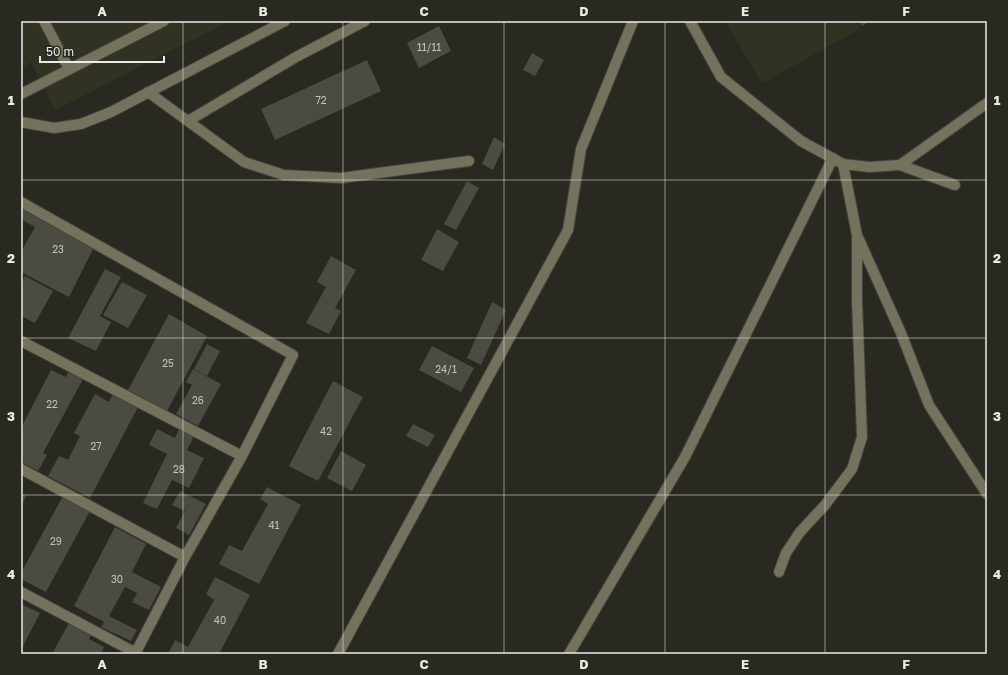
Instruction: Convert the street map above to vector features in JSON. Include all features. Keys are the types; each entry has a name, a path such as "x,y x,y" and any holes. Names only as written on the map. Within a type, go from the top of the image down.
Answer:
{"street":[{"path":"44,21 69,69"},
{"path":"21,94 164,21"},
{"path":"21,122 54,128 81,124 111,112 285,21"},
{"path":"188,121 296,57 365,21"},
{"path":"338,654 568,230 581,149 633,21"},
{"path":"690,21 721,77 801,141 842,164 869,167 900,165 955,185"},
{"path":"148,92 244,162 284,175 341,178 469,161"},
{"path":"900,165 987,103"},
{"path":"569,654 685,457 833,158"},
{"path":"779,572 786,553 800,532 825,505 852,469 862,437 857,235 842,164"},
{"path":"21,202 293,355 242,456 185,557 135,653 21,592"},
{"path":"857,235 901,333 929,405 987,494"},
{"path":"21,341 242,456"},
{"path":"21,469 185,557"}],"shaded area":[{"path":"21,21 230,21 55,110 31,62 21,69"},
{"path":"725,21 855,21 860,29 762,83"}],"building":[{"path":"859,21 870,21 862,26"},
{"path":"439,26 451,51 419,68 407,43"},
{"path":"532,53 544,60 535,76 523,70"},
{"path":"367,60 381,91 275,140 261,109"},
{"path":"494,137 505,144 493,170 482,164"},
{"path":"467,181 479,188 456,230 444,224"},
{"path":"21,203 95,245 69,297 21,272 21,252 35,227 21,219"},
{"path":"437,229 459,242 443,271 421,260"},
{"path":"331,256 356,270 335,308 341,311 329,334 306,323 326,287 317,282"},
{"path":"105,269 121,277 100,316 111,322 96,351 68,338"},
{"path":"25,276 53,291 35,323 21,316 21,284"},
{"path":"122,282 147,295 128,328 103,315"},
{"path":"492,302 506,310 481,365 467,358"},
{"path":"169,314 207,336 167,411 128,390"},
{"path":"207,344 220,351 207,376 194,369"},
{"path":"432,346 474,368 461,392 419,370"},
{"path":"193,369 221,384 198,426 176,414 192,385 186,382"},
{"path":"51,370 66,377 68,372 83,379 43,453 47,455 38,471 21,462 21,428"},
{"path":"333,381 363,397 318,481 289,466"},
{"path":"95,394 109,402 113,394 138,407 90,498 48,476 59,456 68,460 80,436 74,433"},
{"path":"413,424 435,435 428,447 406,436"},
{"path":"180,427 195,434 187,450 204,458 189,488 172,480 157,509 143,503 167,454 149,445 157,429 175,438"},
{"path":"341,451 366,465 352,491 327,478"},
{"path":"267,487 301,505 259,584 219,564 229,545 242,551 268,504 260,499"},
{"path":"180,491 206,504 189,535 176,528 185,511 172,505"},
{"path":"21,493 26,496 21,506"},
{"path":"64,494 91,509 46,592 21,579 21,573"},
{"path":"115,527 146,544 132,572 161,587 149,610 132,602 137,593 125,587 109,616 137,630 131,641 101,627 104,622 74,606"},
{"path":"215,577 250,595 219,654 168,654 175,640 188,647 214,600 206,594"},
{"path":"21,604 40,613 21,650"},
{"path":"69,623 91,635 89,639 104,647 101,654 52,654"}]}
